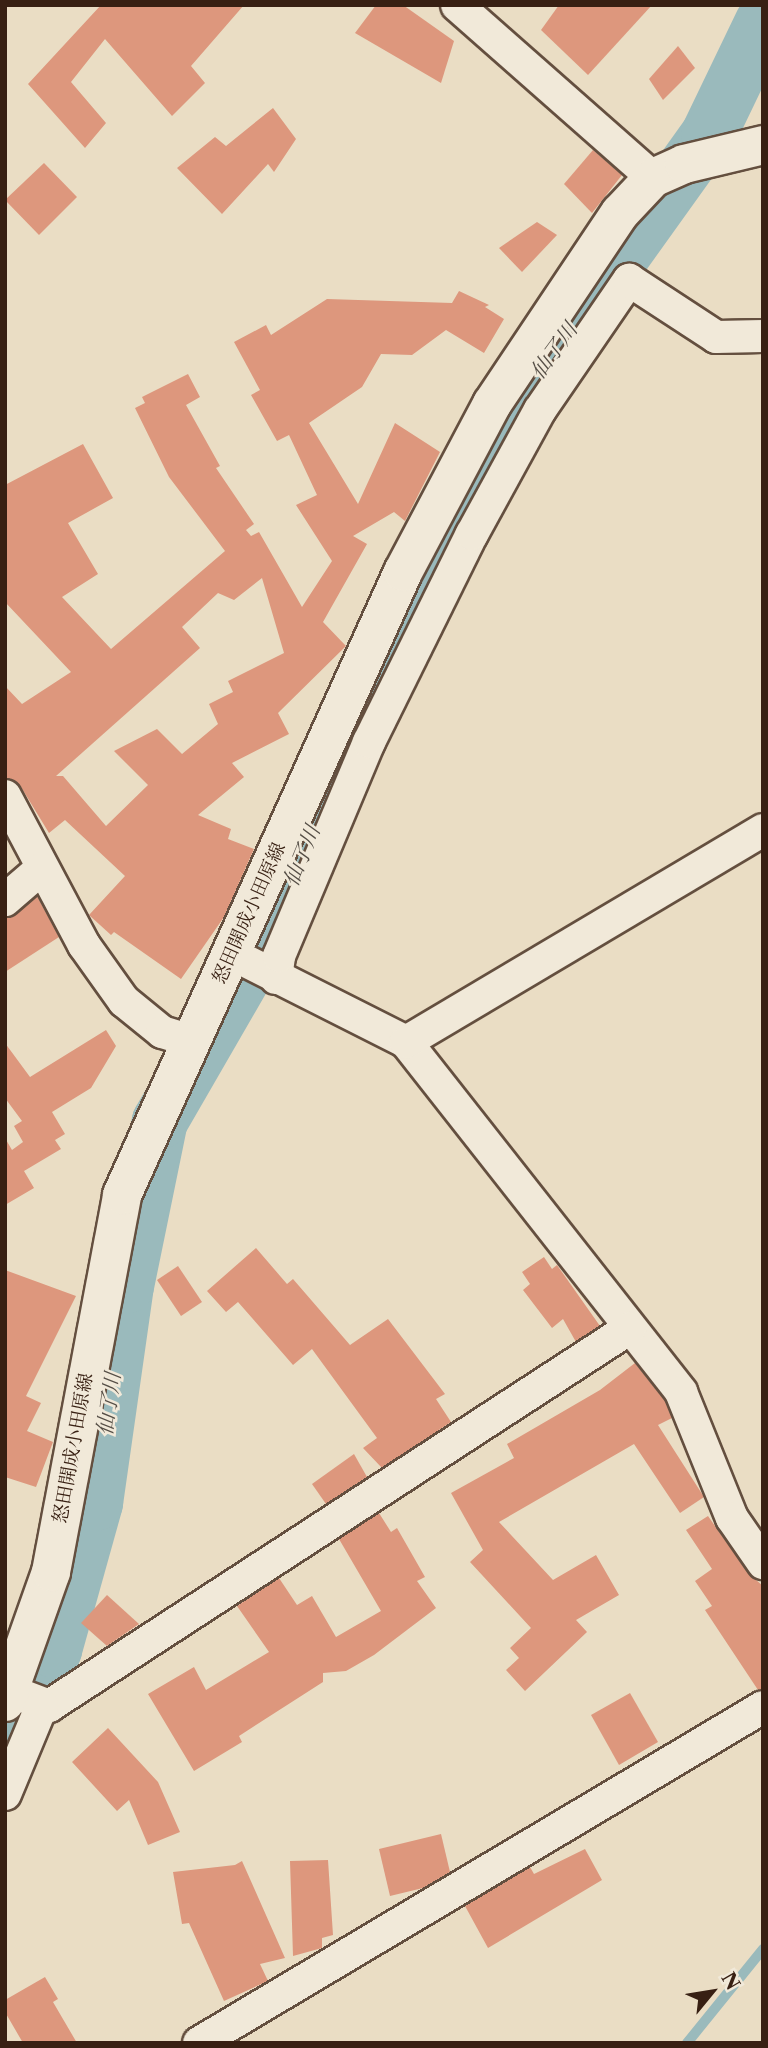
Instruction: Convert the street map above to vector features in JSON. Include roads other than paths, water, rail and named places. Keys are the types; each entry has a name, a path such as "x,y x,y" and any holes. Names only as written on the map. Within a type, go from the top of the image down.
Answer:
{"main road":[{"name":"怒田開成小田原線","path":"19,1699 51,1572 122,1195 402,572 492,404 620,214 653,178 684,163 746,148"}],"street":[{"path":"457,5 653,178"},
{"path":"276,978 279,956 369,742 472,534 540,410 629,280 716,337 763,336"},
{"path":"5,796 41,869 84,945 124,1001 162,1031 192,1041"},
{"path":"405,1042 763,830"},
{"path":"5,900 41,869"},
{"path":"230,953 405,1042 681,1392 732,1518 763,1563"},
{"path":"5,1794 19,1699 49,1706 631,1328"},
{"path":"199,2043 763,1707"}],"waterway":[{"name":"仙了川","path":"6,1754 54,1650 95,1503 126,1286 160,1121 273,925 366,701 503,422 709,134 763,22"},
{"path":"687,2043 763,1949"}]}
